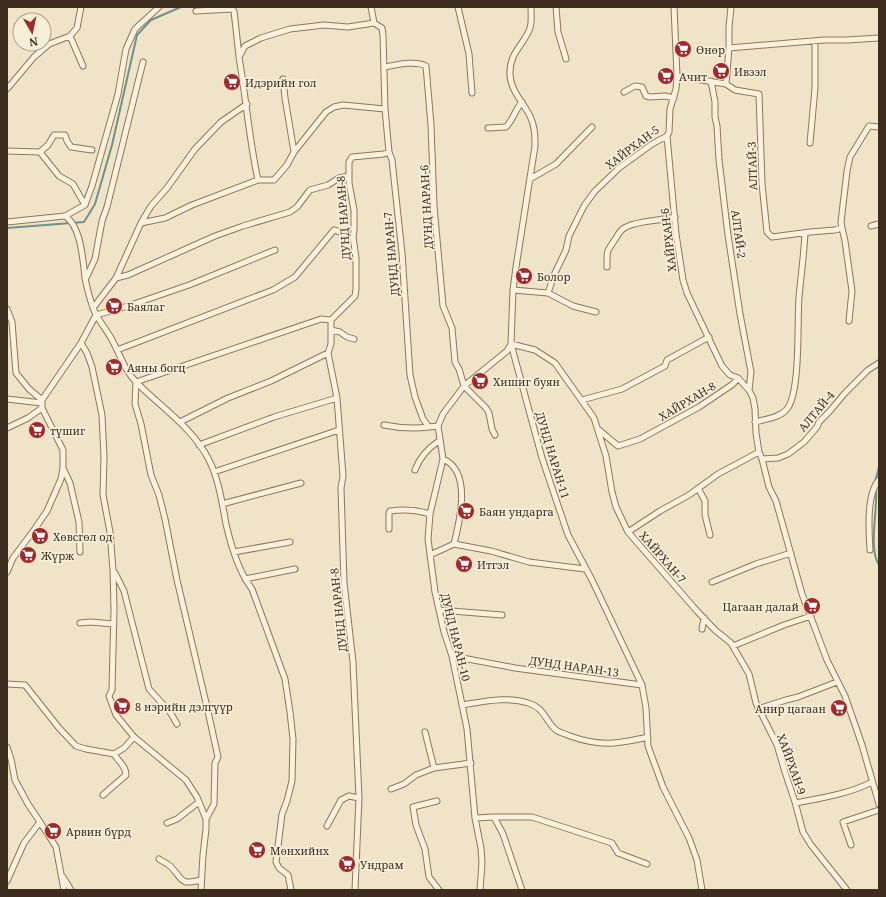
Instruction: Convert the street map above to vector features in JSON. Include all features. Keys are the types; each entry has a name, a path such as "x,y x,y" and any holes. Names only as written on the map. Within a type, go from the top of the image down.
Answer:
{"street":[{"path":"7,88 34,57 49,44 70,36 77,28 81,7"},
{"path":"7,222 65,216 85,205 92,186 116,101 126,49 135,29 159,7"},
{"path":"239,57 245,46 261,38 290,29 324,25 348,27 374,23 371,7"},
{"path":"458,7 469,54 472,93"},
{"path":"454,544 460,515 461,484 457,471 451,462 443,459 439,441 438,426 442,414 464,386 507,351 511,344 513,290 535,146 534,127 510,79 510,71 514,54 531,28 531,7"},
{"path":"556,7 558,32 566,59"},
{"name":"ХАЙРХАН-5","path":"548,293 566,250 569,236 579,214 595,191 618,168 666,136 669,132 670,109 674,98 677,76 674,7"},
{"path":"677,76 726,84 731,7"},
{"path":"196,11 232,9 234,11 251,145 258,180"},
{"name":"ДУНД НАРАН-7","path":"374,23 382,28 385,109 402,253 410,375 415,397 423,419 430,427"},
{"path":"70,36 83,66"},
{"path":"729,48 780,43 815,42 824,40 879,38"},
{"path":"810,143 815,88 815,42"},
{"path":"85,279 95,259 102,221 107,207 143,62"},
{"name":"ДУНД НАРАН-6","path":"384,67 404,64 422,64 426,66 432,125 434,206 443,306 452,328 455,362 459,369 464,386"},
{"path":"284,79 285,98 294,152"},
{"name":"АЛТАЙ-2","path":"711,81 715,102 719,160 728,235 740,314 751,372 749,390"},
{"name":"АЛТАЙ-3","path":"726,84 735,90 758,94 759,96 762,184 766,232 772,237 842,228"},
{"path":"624,92 635,86 642,87 646,96 665,96 674,98"},
{"path":"488,128 506,127 510,122 516,108 522,102"},
{"path":"93,308 116,278 141,223 151,206 195,149 221,122 247,104"},
{"path":"141,223 165,218 258,180 274,180 287,166 294,152 326,112 334,107 343,105 385,109"},
{"path":"849,321 852,291 841,222 847,171 850,157 869,126 879,127"},
{"path":"530,179 556,164 592,127"},
{"path":"7,151 40,152 48,145 54,135 65,135 71,147 92,150"},
{"name":"ХАЙРХАН-6","path":"666,136 683,280 687,293 709,337"},
{"path":"40,152 59,176 73,184 85,205"},
{"name":"ДУНД НАРАН-8","path":"356,890 359,798 353,662 344,583 341,488 343,476 337,398 328,353 331,344 331,320 355,296 356,289 356,258 353,237 354,210 349,176 349,162 352,157 384,154 389,152"},
{"path":"116,278 128,275 222,233 281,216 290,212 296,207 310,190 328,185 339,178 349,176"},
{"path":"65,216 70,220 76,232 83,256 85,279 93,308 117,350 126,371 180,422 209,460 218,485 226,526 234,552 245,580 252,589 285,679 293,739 292,781 282,814 276,862 279,868 288,875 291,890"},
{"path":"607,267 607,251 625,227 637,223 675,217"},
{"path":"871,226 879,224"},
{"path":"117,350 273,290 296,277 334,230 353,237"},
{"path":"755,422 774,417 788,410 794,393 798,354 799,296 804,259 805,233"},
{"path":"7,428 28,418 42,403 81,343 96,315 190,285 275,250"},
{"path":"513,290 548,293 573,306 596,312"},
{"path":"7,309 16,373 42,403 63,450 64,468 61,479 47,511 13,558 7,572"},
{"path":"136,382 321,319 331,320"},
{"path":"331,330 340,332 347,337 354,339"},
{"path":"582,400 622,389 665,366 667,360 709,337 722,366 730,375 738,378 749,390 753,398 755,409 756,434 759,452 769,487 776,501 802,594 827,660 848,703 879,804"},
{"path":"81,343 87,353 92,367 102,415 104,457 103,495 110,532 113,570 114,624 112,690 109,696 116,715 134,737 186,780 199,802 206,819 201,890"},
{"name":"ХАЙРХАН-7","path":"511,344 535,350 555,363 582,400 594,418 598,429 616,507 628,532 715,630 731,643 749,674 758,709"},
{"name":"ДУНД НАРАН-11","path":"511,344 549,481 568,535 592,580 642,686"},
{"path":"180,422 228,398 271,380 328,353"},
{"name":"АЛТАЙ-4","path":"762,459 778,458 788,454 804,442 845,392 868,370 879,363"},
{"name":"ХАЙРХАН-8","path":"598,429 618,446 640,439 699,408 733,384 738,378"},
{"path":"136,382 135,404 141,424 151,475 159,494 165,519 177,580 218,757 215,763 214,804 206,819"},
{"path":"464,386 486,408 489,413 492,429 495,435"},
{"path":"199,445 274,417 337,398"},
{"path":"7,399 42,403"},
{"path":"384,425 396,428 438,426"},
{"path":"214,472 339,430"},
{"path":"415,470 421,457 431,446 439,441"},
{"path":"628,532 660,511 689,495 718,474 759,452"},
{"name":"ДУНД НАРАН-10","path":"443,459 430,514 428,538 434,592 452,656 467,729 475,818 481,848 482,862 480,890"},
{"path":"64,468 70,483 79,522 80,552"},
{"path":"870,550 869,507 875,484 879,480"},
{"path":"222,504 301,482"},
{"path":"698,488 705,501 705,515 710,535"},
{"path":"389,529 390,511 406,509 430,514"},
{"path":"234,552 290,542"},
{"path":"430,555 454,544 491,551 529,562 585,569"},
{"path":"712,582 756,564 791,553"},
{"path":"245,580 295,569"},
{"path":"113,570 124,590 149,689 170,712 177,724"},
{"path":"439,610 502,615"},
{"path":"733,646 784,625 811,616"},
{"path":"702,629 704,618"},
{"path":"80,623 90,622 114,624"},
{"name":"ДУНД НАРАН-13","path":"452,656 515,668 642,686"},
{"path":"758,709 798,697 838,682"},
{"path":"7,684 25,685 59,728 76,746 114,754 124,748 134,737"},
{"path":"642,686 646,708 648,746 663,787 689,838 697,860 702,890"},
{"path":"462,705 492,700 510,700 528,703 541,710 556,730 598,744 623,743 648,737"},
{"name":"ХАЙРХАН-9","path":"758,709 777,745 796,804 803,832 811,845 847,890"},
{"path":"425,732 434,768"},
{"path":"7,747 15,780 28,804 56,847 64,890"},
{"path":"103,795 126,775 126,770 114,754"},
{"path":"391,789 404,784 416,775 434,768 471,763"},
{"name":"ХАЙРХАН-9","path":"796,804 862,787 872,782"},
{"path":"327,826 341,800 349,796 359,798"},
{"path":"438,801 413,807 413,811 424,849 429,877 439,890"},
{"path":"167,823 177,819 199,802"},
{"path":"851,845 843,822 879,810"},
{"path":"494,817 502,834 522,890"},
{"path":"475,818 532,817 612,843 618,853 647,864"},
{"path":"7,881 9,873 24,843 40,822"},
{"path":"159,859 172,867 181,880 190,882 201,880"},
{"path":"62,876 71,890"}],"waterway":[{"path":"7,228 84,222 95,204 112,145 137,35 151,20 181,7"},
{"path":"875,482 879,467"},
{"path":"876,489 874,549 879,565"}],"place":[{"name":"Өнөр","path":"683,49"},
{"name":"Ивээл","path":"721,71"},
{"name":"Ачит","path":"666,76"},
{"name":"Идэрийн гол","path":"232,82"},
{"name":"Болор","path":"524,276"},
{"name":"Баялаг","path":"114,306"},
{"name":"Аяны богц","path":"114,367"},
{"name":"Хишиг буян","path":"480,381"},
{"name":"түшиг","path":"37,430"},
{"name":"Баян ундарга","path":"466,511"},
{"name":"Хөвсгөл од","path":"40,536"},
{"name":"Жүрж","path":"28,555"},
{"name":"Итгэл","path":"464,564"},
{"name":"Цагаан далай","path":"812,606"},
{"name":"8 нэрийн дэлгүүр","path":"122,706"},
{"name":"Анир цагаан","path":"839,708"},
{"name":"Арвин бүрд","path":"53,831"},
{"name":"Мөнхийнх","path":"257,850"},
{"name":"Ундрам","path":"347,864"}]}
